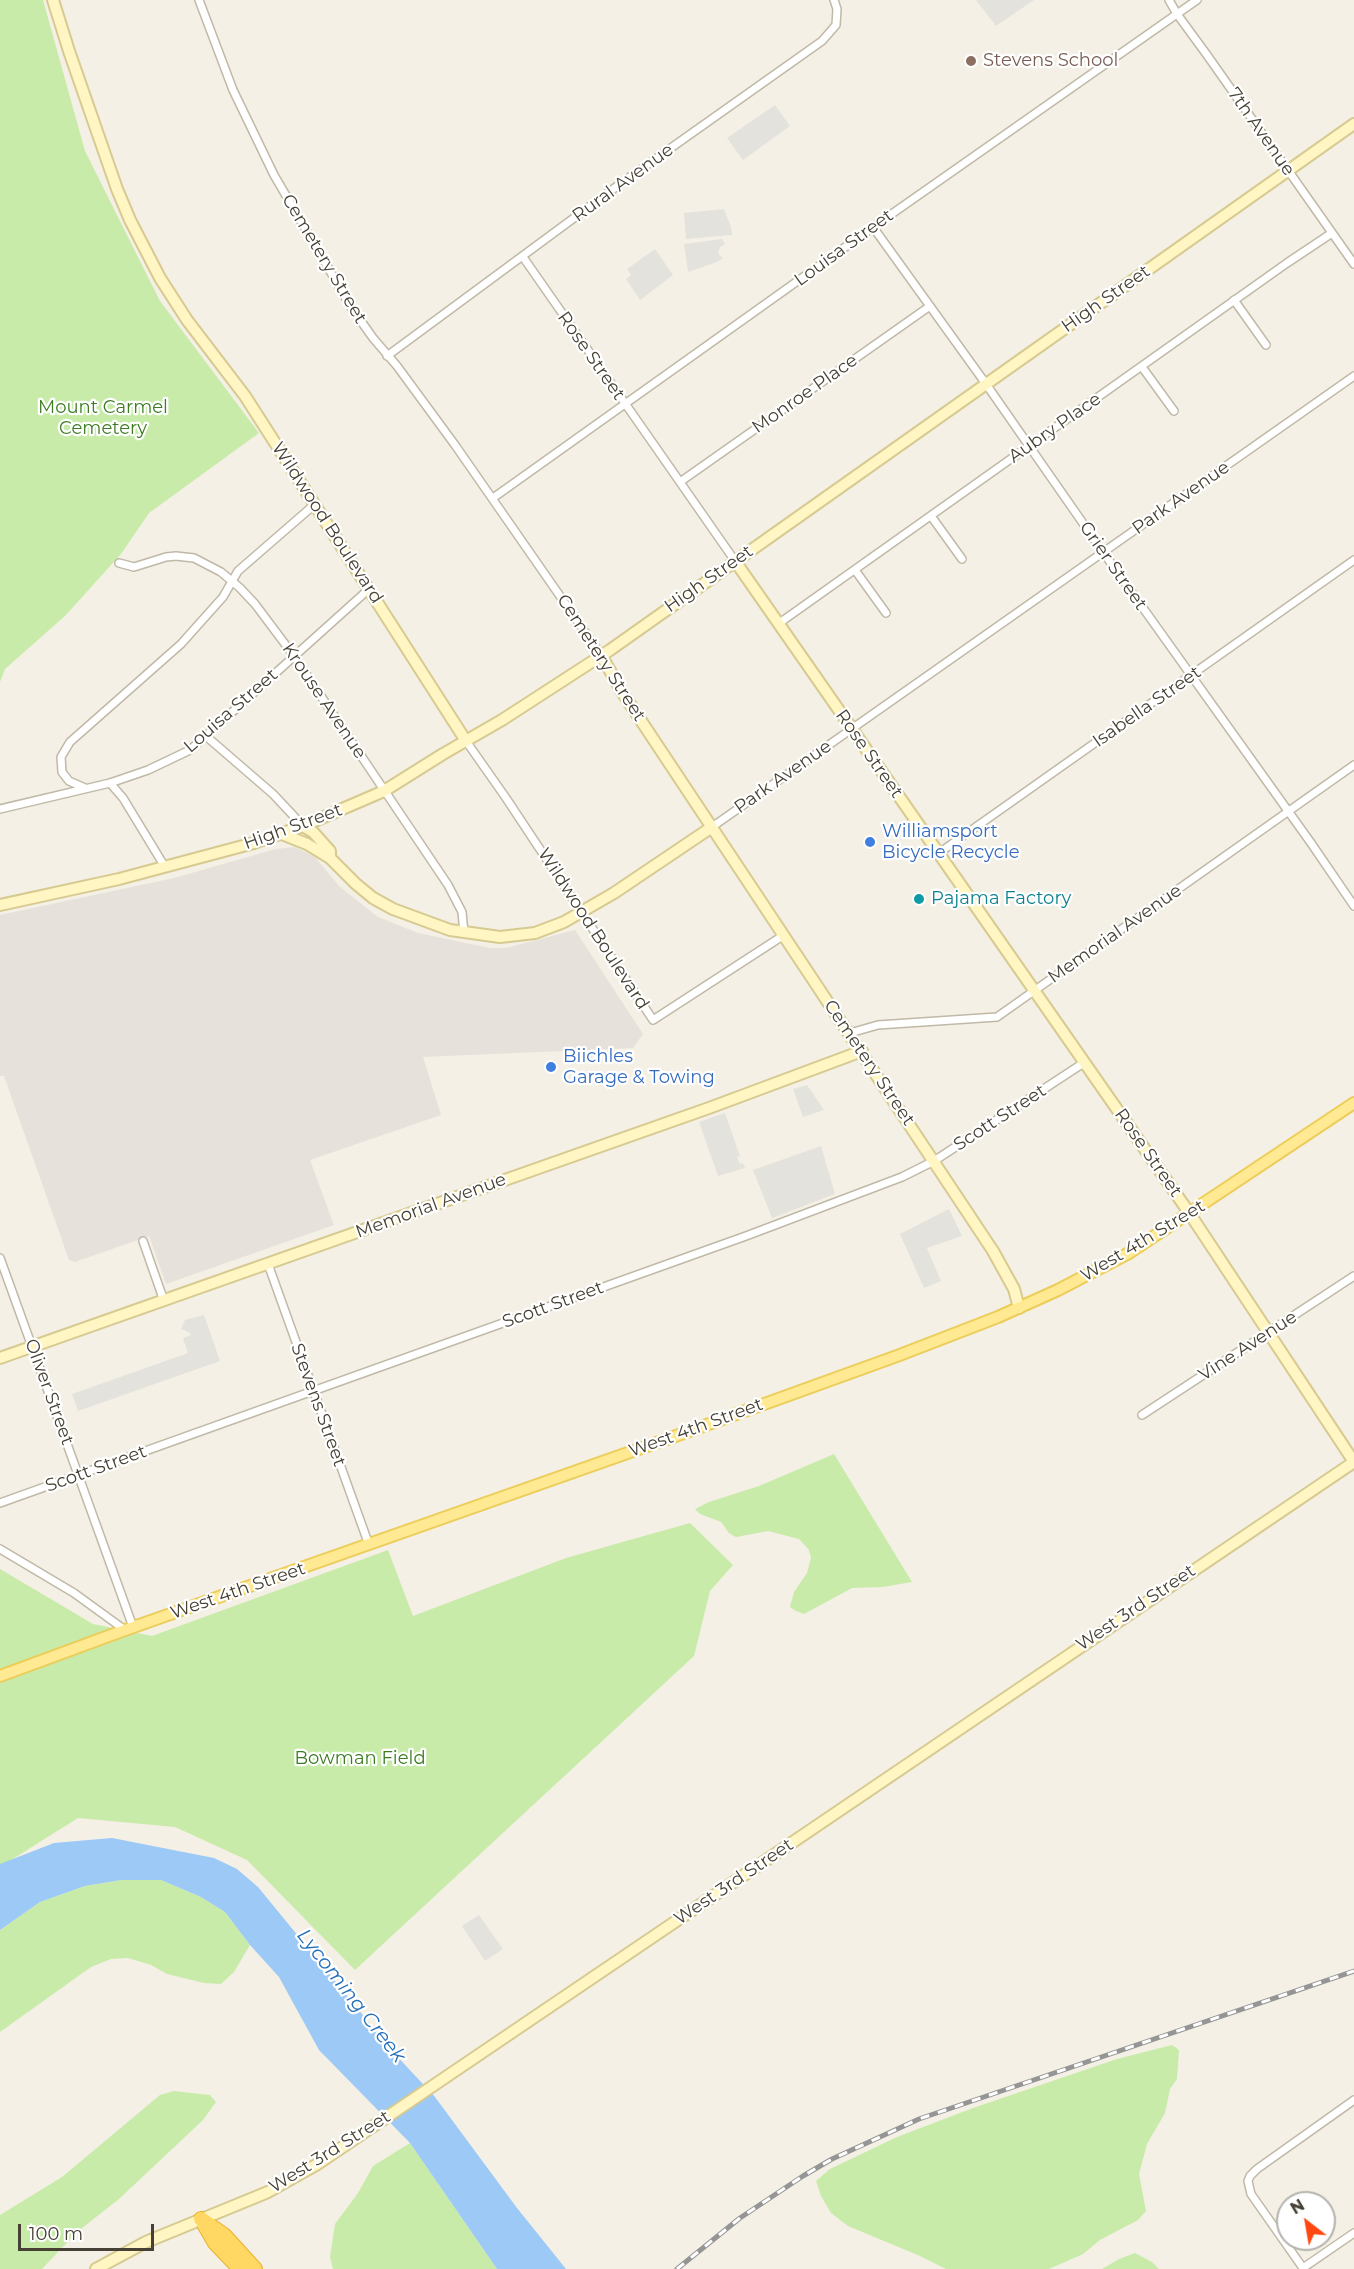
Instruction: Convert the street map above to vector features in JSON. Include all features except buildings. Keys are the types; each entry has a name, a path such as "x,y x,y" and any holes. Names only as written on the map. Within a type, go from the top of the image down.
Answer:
{"highway":[{"path":"201,2219 215,2243 240,2269"},
{"path":"201,2219 224,2235 255,2269"}],"main road":[{"name":"West 4th Street","path":"0,1676 129,1628 369,1545 897,1356 1019,1308 1129,1253 1354,1103"}],"street":[{"name":"Wildwood Boulevard","path":"53,0 117,189 144,249 174,302 245,396 466,741 653,1020 784,935"},
{"name":"Cemetery Street","path":"200,0 233,90 274,175 351,307 493,498 601,655 624,694 862,1051 1007,1274 1019,1308"},
{"name":"Rural Avenue","path":"387,356 620,184 822,41 836,25 837,9 834,0"},
{"name":"7th Avenue","path":"1169,0 1354,264"},
{"name":"Louisa Street","path":"493,498 1197,0"},
{"name":"High Street","path":"0,905 165,867 282,834 384,791 601,655 1354,124"},
{"name":"Grier Street","path":"873,227 1354,906"},
{"name":"Aubry Place","path":"778,624 1332,233"},
{"name":"Rose Street","path":"523,257 1190,1214 1354,1462"},
{"path":"1234,300 1266,345"},
{"name":"Monroe Place","path":"680,482 930,306"},
{"path":"1142,367 1172,408"},
{"name":"Park Avenue","path":"207,737 273,794 303,826 313,832 330,851 330,858 356,884 393,909 432,925 464,933 500,937 518,936 544,930 582,913 654,867 1354,376"},
{"path":"86,788 69,781 62,772 61,757 70,742 181,644 223,597 232,580 249,560 314,506"},
{"path":"931,516 962,559"},
{"name":"Krouse Avenue","path":"118,563 134,567 166,557 182,556 206,563 232,580 255,604 294,656 455,896 464,921 464,933"},
{"name":"Isabella Street","path":"939,854 1354,560"},
{"path":"855,570 886,613"},
{"name":"Louisa Street","path":"0,809 110,783 190,750 369,589"},
{"name":"Memorial Avenue","path":"850,1033 878,1025 997,1017 1354,765"},
{"path":"110,783 123,798 165,867"},
{"path":"282,834 307,844 330,858"},
{"name":"Memorial Avenue","path":"0,1358 862,1051"},
{"name":"Scott Street","path":"0,1503 902,1177 934,1161 1085,1062"},
{"path":"142,1242 164,1300"},
{"name":"Oliver Street","path":"0,1258 78,1474 129,1628"},
{"name":"Stevens Street","path":"268,1264 369,1545"},
{"name":"Vine Avenue","path":"1142,1415 1354,1276"},
{"name":"West 3rd Street","path":"96,2269 146,2242 285,2183 350,2142 1354,1462"},
{"path":"0,1550 129,1628"},
{"path":"1354,2100 1257,2169 1248,2178 1251,2194 1295,2261 1303,2268 1354,2233"}],"shaded area":[{"path":"976,0 1034,0 996,26"},
{"path":"775,105 790,126 743,160 727,138"},
{"path":"724,209 732,235 686,239 684,213"},
{"path":"722,239 725,244 720,247 718,253 723,258 688,272 684,244"},
{"path":"655,249 673,275 640,300 626,279 631,275 627,269"},
{"path":"295,847 315,857 340,887 378,917 418,933 490,948 506,948 575,930 643,1034 633,1048 423,1057 441,1115 310,1160 334,1225 166,1284 149,1236 75,1262 69,1260 4,1076 0,1076 0,915 174,878 276,849"},
{"path":"807,1085 824,1110 803,1117 793,1089"},
{"path":"725,1113 740,1156 737,1157 745,1168 718,1176 699,1122"},
{"path":"821,1146 835,1194 772,1218 753,1170"},
{"path":"949,1209 962,1236 927,1248 941,1281 924,1288 900,1234"},
{"path":"204,1315 220,1361 78,1411 72,1394 188,1353 183,1338 191,1335 181,1329 185,1320"},
{"path":"479,1915 503,1949 485,1961 462,1926"}],"green space":[{"name":"Mount Carmel Cemetery","path":"0,0 43,0 85,151 160,301 259,433 149,513 121,554 65,616 5,669 0,682"},
{"path":"834,1454 912,1582 883,1587 852,1588 804,1614 790,1607 794,1592 807,1573 811,1558 809,1550 799,1539 768,1531 736,1537 729,1533 721,1522 700,1514 695,1509 709,1502 759,1486"},
{"name":"Bowman Field","path":"690,1523 733,1565 710,1591 694,1656 355,1970 247,1860 175,1827 78,1818 0,1867 0,1569 93,1624 152,1636 388,1550 413,1616 566,1558"},
{"path":"121,1880 161,1880 201,1897 225,1912 250,1945 234,1972 221,1984 204,1983 167,1974 151,1965 128,1958 111,1959 91,1967 0,2032 0,1930 40,1902 85,1886"},
{"path":"1172,2045 1179,2050 1177,2079 1170,2089 1165,2113 1147,2144 1139,2174 1146,2211 1138,2220 1100,2240 1083,2254 1049,2269 946,2269 848,2226 831,2213 821,2196 816,2181 830,2169 897,2137 973,2108 1117,2059"},
{"path":"174,2091 210,2095 216,2102 203,2120 119,2199 77,2232 42,2269 0,2269 0,2215 62,2177 160,2095"},
{"path":"410,2143 497,2269 333,2269 330,2257 335,2224 358,2193 373,2166"},
{"path":"1135,2253 1152,2262 1159,2269 1102,2269 1119,2259"}],"water":[{"path":"112,1838 214,1858 237,1869 258,1887 394,2053 435,2097 517,2208 566,2269 497,2269 410,2143 319,2050 279,1977 250,1945 225,1912 201,1897 161,1880 121,1880 85,1886 40,1902 0,1930 0,1864 54,1843"}],"railway":[{"path":"677,2269 740,2218 803,2176 832,2159 919,2119 1354,1971"}],"place":[{"name":"Stevens School","path":"971,61"},
{"name":"Williamsport Bicycle Recycle","path":"870,842"},
{"name":"Pajama Factory","path":"919,899"},
{"name":"Biichles Garage & Towing","path":"551,1067"}],"water label":[{"name":"Lycoming Creek","path":"351,1996"}]}
